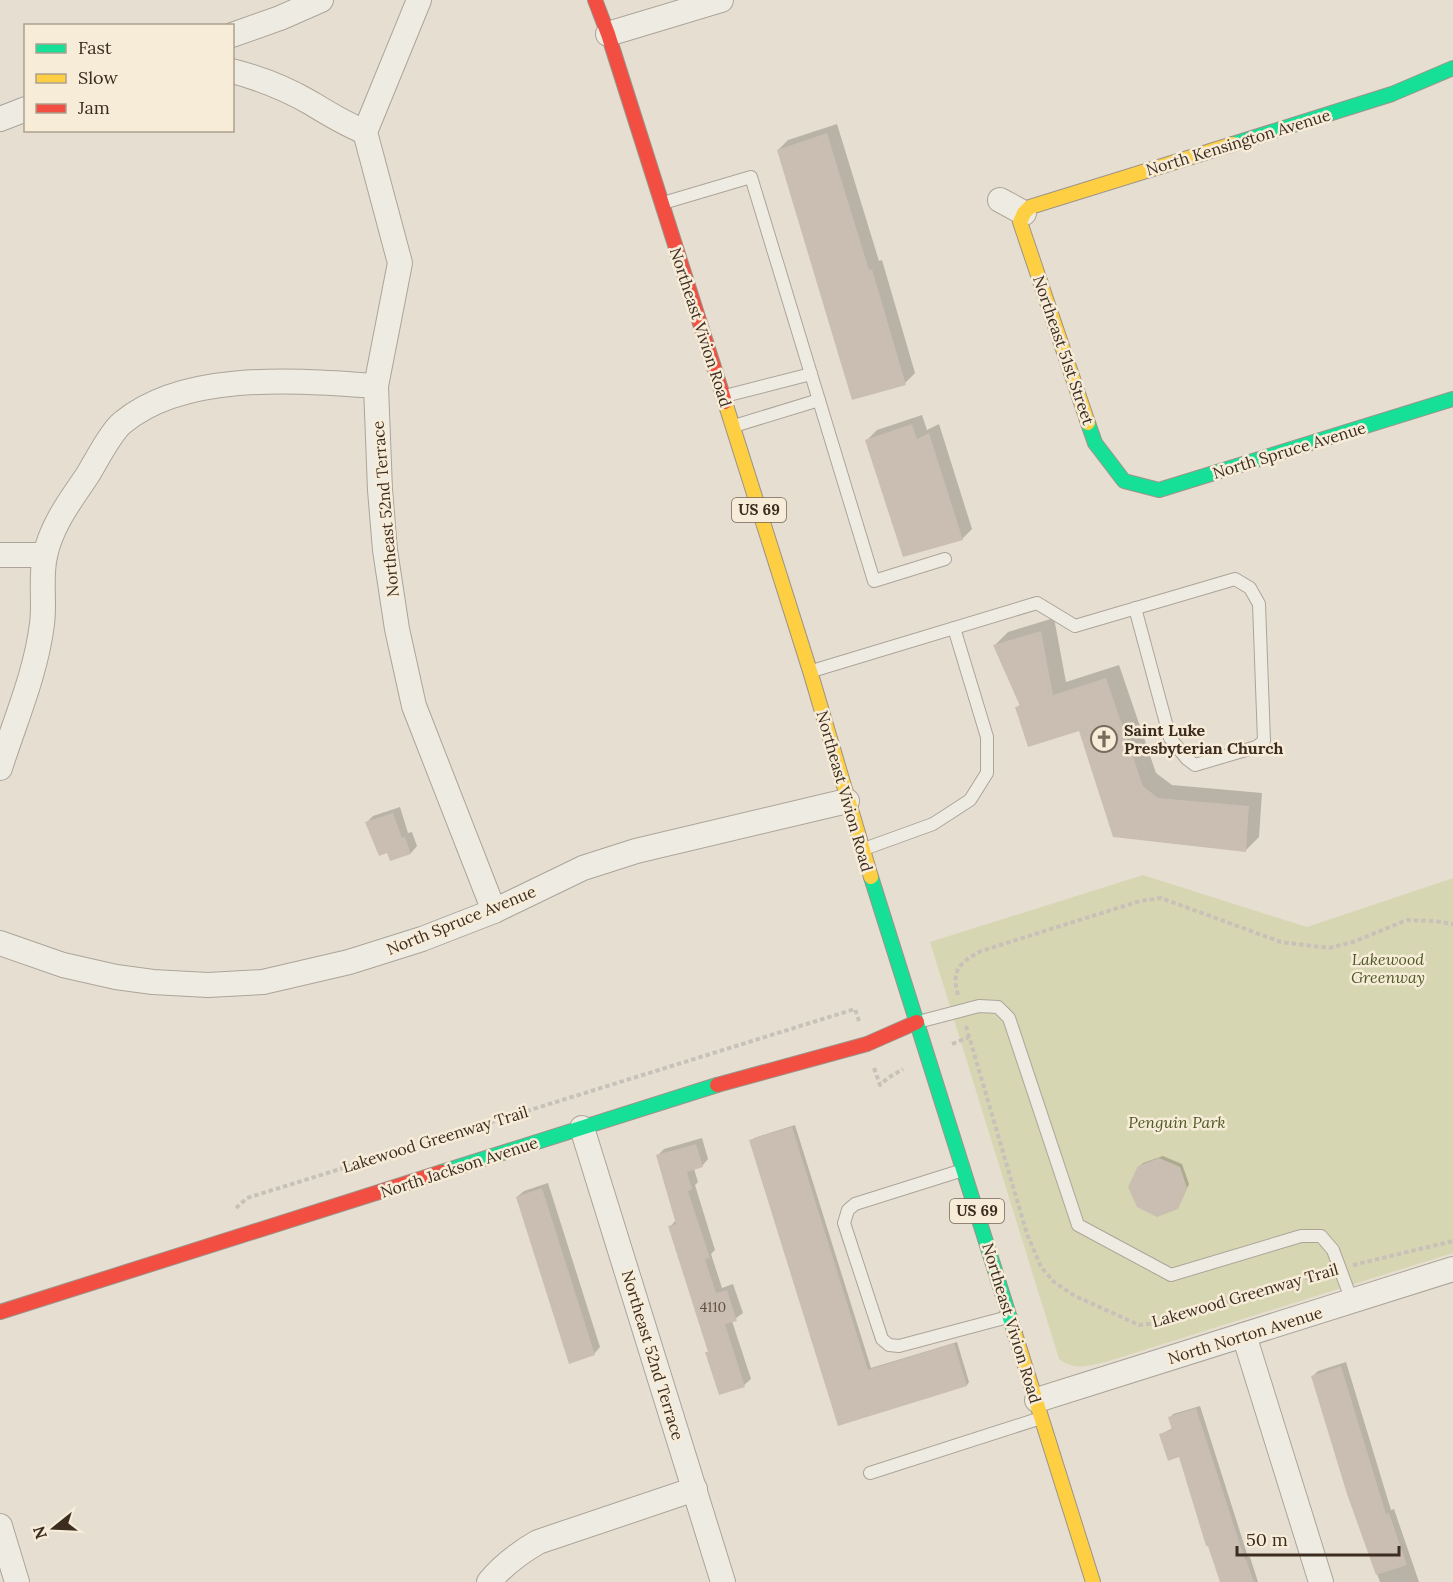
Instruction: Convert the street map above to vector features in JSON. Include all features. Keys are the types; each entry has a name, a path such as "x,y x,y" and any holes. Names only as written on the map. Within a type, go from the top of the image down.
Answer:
{"street":[{"path":"234,34 321,0"},
{"path":"234,72 277,87 310,103 341,123 364,132 419,0"},
{"name":"Northeast Vivion Road","path":"595,0 608,34 810,671 847,801 1093,1582"},
{"path":"608,34 721,0"},
{"name":"North Kensington Avenue","path":"1023,213 1030,207 1392,94 1453,68"},
{"path":"0,119 24,111"},
{"name":"Northeast 52nd Terrace","path":"364,132 400,262 376,386 385,550 397,628 414,706 494,911"},
{"path":"1000,200 1023,213"},
{"name":"Northeast 51st Street","path":"1023,213 1020,222 1095,443 1124,481"},
{"path":"0,768 36,655 42,623 42,573 45,555 57,522 120,424 153,402 186,391 257,382 376,386"},
{"name":"North Spruce Avenue","path":"1124,481 1159,490 1453,399"},
{"path":"0,555 45,555"},
{"name":"North Spruce Avenue","path":"0,943 63,965 116,978 208,985 262,982 349,962 422,939 494,911 582,868 636,851 847,801"},
{"name":"North Jackson Avenue","path":"0,1312 725,1083 867,1044 917,1022"},
{"name":"Northeast 52nd Terrace","path":"582,1128 723,1582"},
{"name":"North Norton Avenue","path":"1039,1409 1244,1335 1453,1269"},
{"path":"1244,1335 1321,1582"},
{"path":"489,1582 499,1570 538,1542 695,1489"},
{"path":"0,1526 17,1582"}],"lane":[{"path":"662,204 751,177 874,581 945,559"},
{"path":"723,397 811,374"},
{"path":"733,427 819,400"},
{"path":"810,671 1037,603 1075,626 1135,608 1235,579 1250,588 1260,604 1264,741 1256,747 1195,765 1187,759 1170,738 1135,608"},
{"path":"862,849 933,824 970,800 987,774 987,737 954,628"},
{"path":"917,1022 979,1005 998,1007 1009,1018 1078,1225 1171,1275 1301,1236 1321,1236 1333,1251 1352,1301"},
{"path":"964,1170 855,1204 848,1210 844,1223 882,1339 889,1346 899,1346 1010,1316"},
{"path":"870,1473 1039,1409"}],"path":[{"path":"961,1010 955,984 956,971 964,959 981,951 1140,901 1161,898 1281,942 1329,948 1353,942 1407,920 1453,924"},
{"name":"Lakewood Greenway Trail","path":"233,1210 247,1198 855,1009 862,1029"},
{"name":"Lakewood Greenway Trail","path":"969,1037 1027,1234 1041,1267 1054,1282 1075,1296 1139,1324 1158,1323 1340,1268 1453,1241"},
{"path":"875,1069 880,1085 888,1078"}],"green space":[{"name":"Penguin Park","path":"1143,875 1307,927 1453,878 1453,1253 1106,1362 1076,1366 1059,1359 930,942"}],"building":[{"path":"827,133 869,270 872,269 906,385 852,400 777,150"},
{"path":"912,424 917,439 929,433 963,540 903,557 865,440"},
{"name":"Saint Luke Presbyterian Church","path":"1041,631 1053,695 1106,678 1143,786 1158,798 1249,806 1246,852 1113,837 1079,731 1028,747 1015,707 1020,706 993,645"},
{"path":"393,813 402,838 405,837 411,854 390,861 387,853 379,856 365,822"},
{"path":"792,1127 868,1370 954,1343 967,1386 838,1426 749,1140"},
{"path":"696,1144 703,1167 687,1172 692,1189 688,1191 710,1258 705,1259 716,1293 727,1290 737,1321 725,1324 745,1387 719,1395 705,1352 708,1352 668,1226 676,1224 656,1155"},
{"path":"1159,1158 1180,1167 1187,1188 1178,1209 1157,1217 1137,1207 1128,1187 1138,1166"},
{"path":"542,1188 595,1355 569,1364 516,1197"},
{"path":"1341,1366 1386,1514 1389,1513 1407,1565 1376,1575 1347,1494 1311,1376"},
{"path":"1196,1408 1254,1582 1220,1582 1208,1546 1206,1546 1179,1457 1168,1461 1159,1434 1172,1430 1168,1417"}],"traffic: fast":[{"path":"1233,144 1392,94 1453,68"},
{"path":"1088,423 1095,443 1124,481 1159,490 1453,399"},
{"path":"871,877 1015,1334"},
{"path":"442,1172 717,1085"}],"traffic: slow":[{"path":"1088,423 1020,222 1024,213 1030,207 1233,144"},
{"path":"725,402 810,671 871,877"},
{"path":"1015,1334 1093,1582"}],"traffic: jam":[{"path":"595,0 608,34 725,402"},
{"path":"717,1085 867,1044 917,1022"},
{"path":"0,1312 442,1172"}],"place":[{"name":"Saint Luke Presbyterian Church","path":"1104,739"}],"park label":[{"name":"Lakewood Greenway","path":"1388,968"}]}
